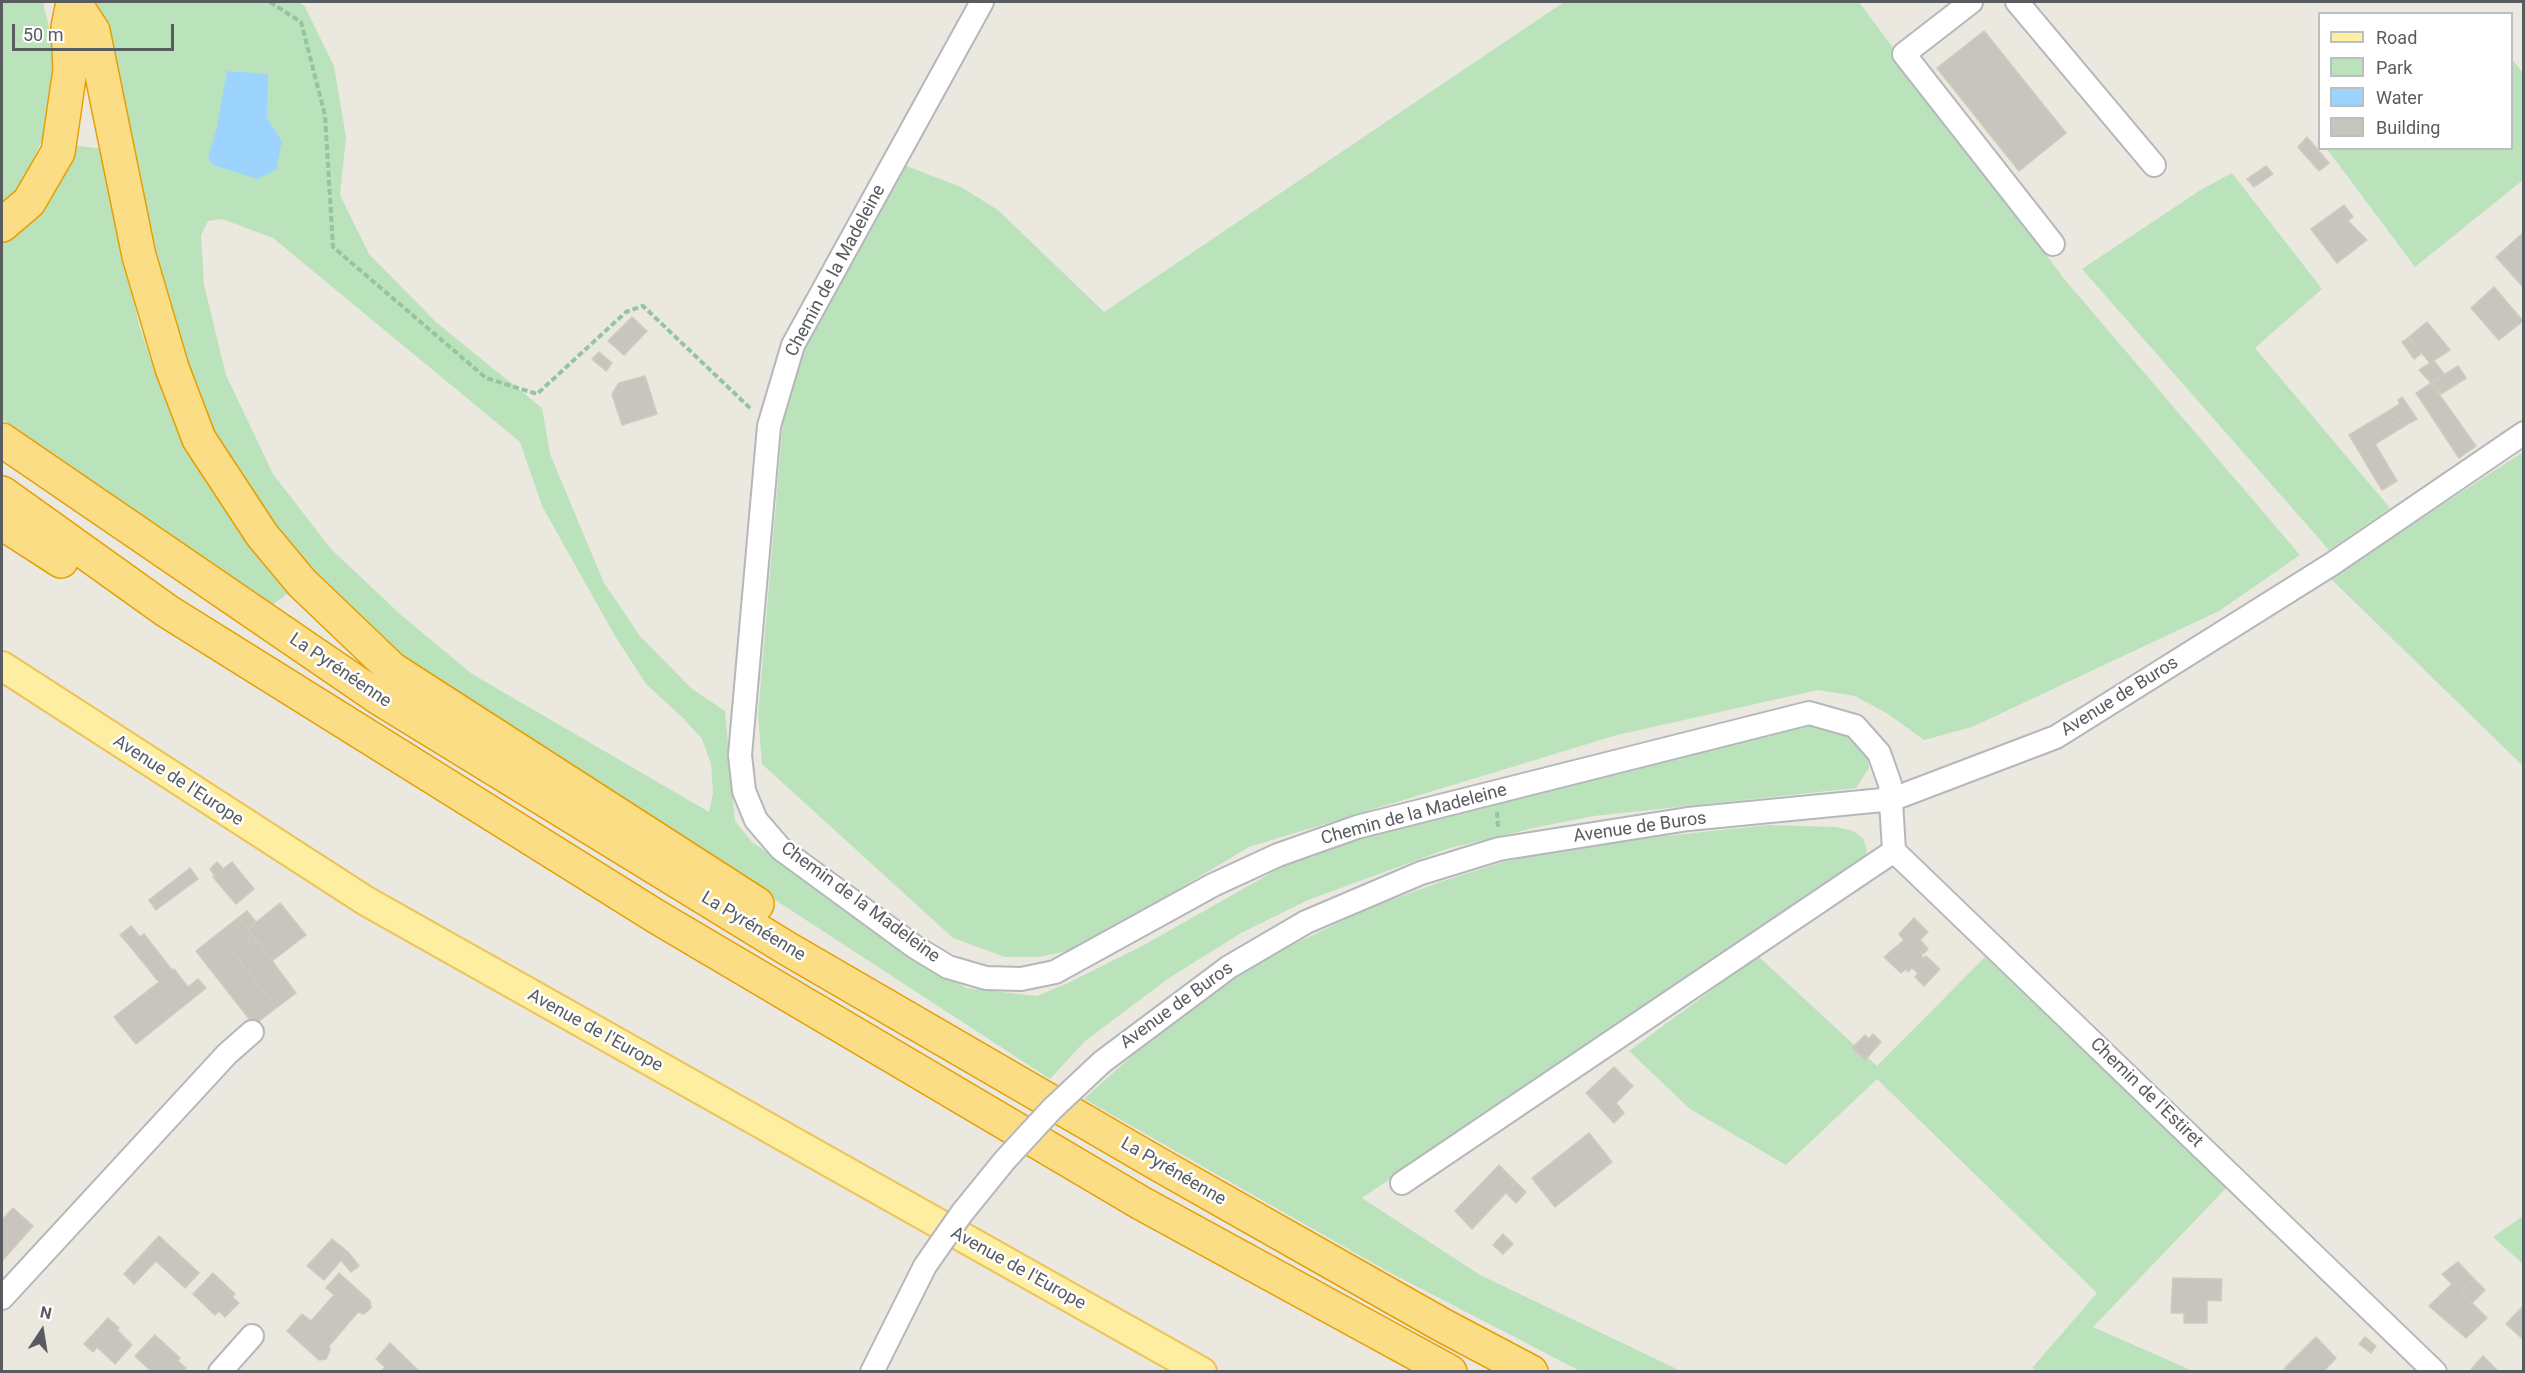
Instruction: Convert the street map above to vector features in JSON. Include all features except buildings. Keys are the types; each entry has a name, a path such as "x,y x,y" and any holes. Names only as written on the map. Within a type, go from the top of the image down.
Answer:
{"highway":[{"path":"2,225 29,202 58,152 70,70 68,27 73,2"},
{"path":"73,2 93,31 139,256 172,368 199,439 262,535 302,583 392,669 766,910 788,949"},
{"name":"La Pyrénéenne","path":"2,440 379,698 788,949 1158,1164 1444,1326 1531,1371"},
{"path":"2,493 167,611 657,917 1141,1203 1450,1371"},
{"path":"2,523 110,592 167,611"}],"main road":[{"name":"Avenue de l'Europe","path":"2,666 366,901 1202,1371"}],"street":[{"name":"Chemin de la Madeleine","path":"982,2 793,345 769,426 740,755 744,791 756,820 782,849 915,947 948,967 986,978 1021,979 1055,972 1213,885 1278,855 1357,827 1809,713 1856,726 1879,753 1893,799"},
{"path":"1971,2 1904,54 2053,244"},
{"path":"2017,2 2154,165"},
{"name":"Avenue de Buros","path":"872,1371 925,1266 962,1213 1005,1160 1052,1109 1102,1062 1229,967 1306,922 1421,873 1499,849 1688,819 1893,799 2056,737 2332,564 2523,433"},
{"path":"1402,1184 1894,852 1893,799"},
{"name":"Chemin de l'Estiret","path":"1894,852 2435,1371"},
{"path":"2,1298 227,1054 252,1032"},
{"path":"220,1371 252,1336"}],"path":[{"path":"270,2 301,22 325,115 333,247 486,378 537,394 626,312 643,306 769,426"},
{"path":"1496,793 1499,849"}],"green space":[{"path":"2,2 43,2 52,40 52,95 42,140 23,183 2,209"},
{"path":"96,2 300,2 305,7 334,66 346,137 340,195 369,254 437,323 542,408 550,454 604,583 640,636 691,688 725,711 735,821 752,842 966,988 1037,996 1144,945 1287,864 1358,837 1812,722 1834,727 1854,738 1867,754 1869,768 1856,788 1594,816 1538,827 1450,848 1308,900 1241,933 1169,978 1085,1041 1050,1079 456,692 397,651 289,552 212,440 179,353 107,27","holes":["222,219 273,238 520,442 542,506 615,636 646,684 702,739 711,764 713,793 709,812 472,674 401,615 331,549 273,474 226,375 204,285 201,235 208,221"]},
{"path":"1564,2 1859,2 2065,280 2300,555 2219,611 1972,727 1924,740 1888,714 1855,696 1818,690 1617,735 1249,847 1078,949 1038,957 1005,957 953,938 762,764 758,715 783,420 792,375 806,332 899,163 961,187 998,210 1104,312"},
{"path":"2513,60 2523,73 2523,180 2415,267 2328,150 2513,150"},
{"path":"73,145 103,149 109,189 139,325 164,398 216,494 290,592 272,605 2,419 2,239"},
{"path":"2232,173 2322,289 2255,348 2390,508 2329,550 2082,269 2199,191"},
{"path":"2523,452 2523,766 2330,578"},
{"path":"1769,825 1836,827 1853,831 1863,838 1867,851 1861,865 1607,1031 1362,1198 1480,1275 1681,1371 1580,1371 1387,1271 1084,1099 1164,1027 1267,957 1369,908 1503,862 1589,844"},
{"path":"1758,956 1877,1066 1985,957 2229,1185 2093,1327 2193,1371 2036,1371 2032,1368 2097,1293 1877,1079 1786,1165 1690,1109 1629,1051"},
{"path":"2523,1216 2523,1264 2493,1237"}],"water":[{"path":"227,71 268,74 267,118 282,141 276,170 257,179 213,165 208,157 217,127"}]}
